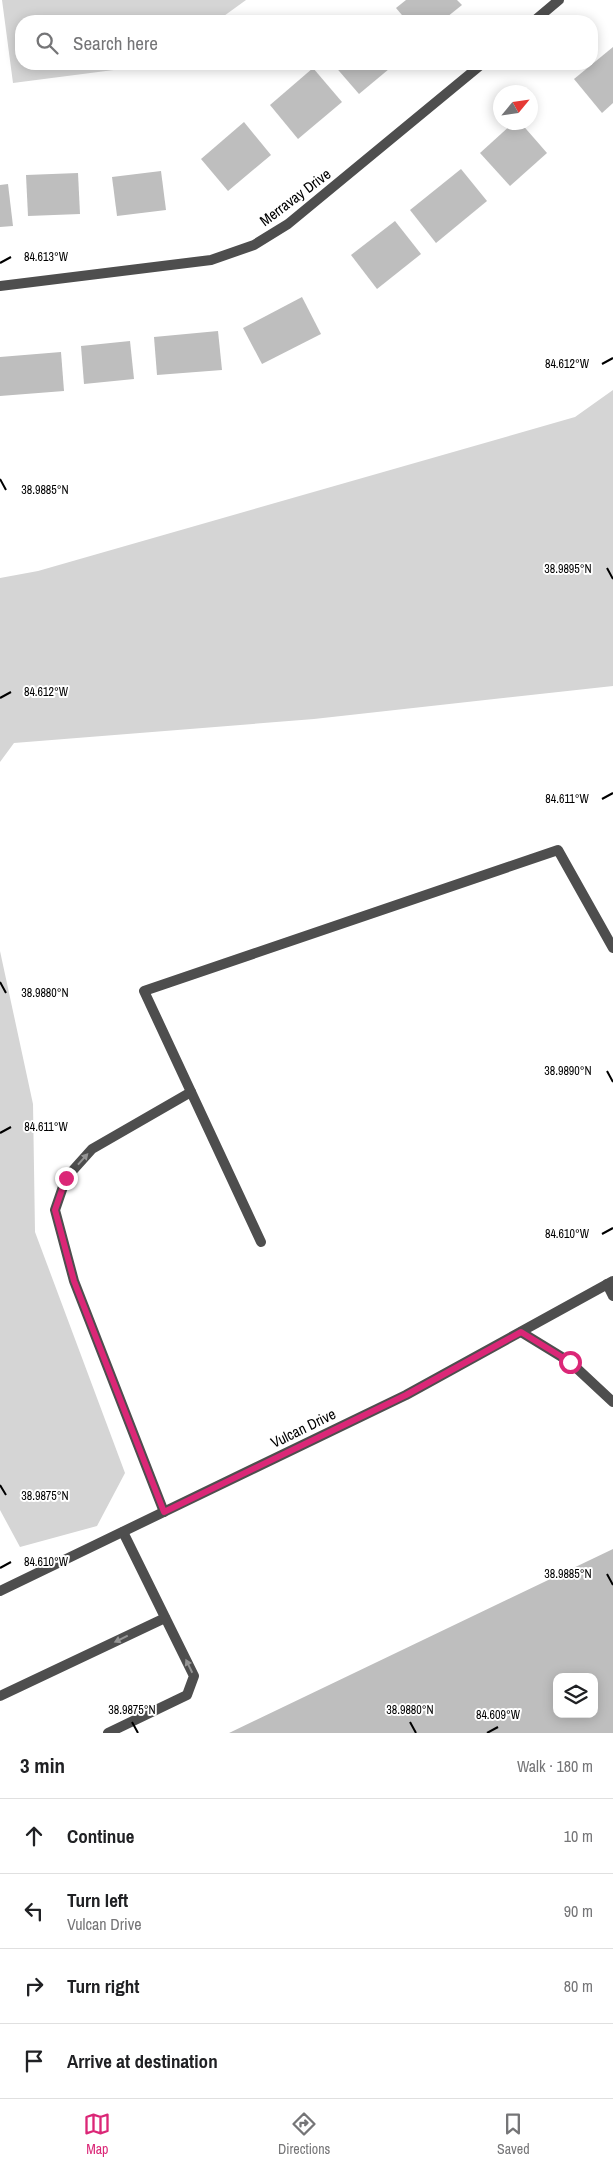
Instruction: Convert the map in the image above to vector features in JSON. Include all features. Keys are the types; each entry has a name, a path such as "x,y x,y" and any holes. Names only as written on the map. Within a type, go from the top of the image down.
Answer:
{"street":[{"path":"541,15 559,0"},
{"name":"Merravay Drive","path":"0,286 211,260 254,245 288,224 475,70"},
{"path":"261,1242 144,992 558,850 613,948"},
{"path":"164,1512 74,1281 55,1210 66,1178 92,1149 191,1092"},
{"path":"610,1283 613,1296"},
{"name":"Vulcan Drive","path":"0,1591 406,1395 610,1283"},
{"path":"521,1332 570,1362 613,1402"},
{"path":"108,1733 187,1695 194,1676 123,1532"},
{"path":"0,1696 165,1618"}],"shaded area":[{"path":"2,0 246,0 225,15 15,15 15,70 114,70 13,83"},
{"path":"613,390 613,686 314,719 14,743 0,762 0,578 38,571 575,417"},
{"path":"0,951 33,1104 35,1232 125,1473 97,1526 20,1547 0,1510"}],"building":[{"path":"406,0 457,0 462,5 450,15 402,15 396,8"},
{"path":"613,47 613,103 602,113 574,79 585,70 598,70 598,59"},
{"path":"311,70 315,70 342,102 298,139 270,105"},
{"path":"338,70 388,70 359,94"},
{"path":"244,122 271,155 228,191 201,159"},
{"path":"505,130 527,130 547,153 510,186 480,153"},
{"path":"461,169 487,201 436,243 410,210"},
{"path":"161,171 166,210 117,216 112,177"},
{"path":"78,173 80,214 28,216 26,175"},
{"path":"8,184 13,226 0,227 0,185"},
{"path":"395,221 421,254 377,289 351,255"},
{"path":"302,297 321,334 262,364 243,328"},
{"path":"218,331 222,370 157,375 154,337"},
{"path":"130,341 134,379 84,384 81,346"},
{"path":"61,352 64,391 0,396 0,357"},
{"path":"613,1549 613,1733 229,1733"}],"route":[{"path":"66,1178 55,1210 74,1281 164,1512 406,1395 521,1332 570,1362"}]}
